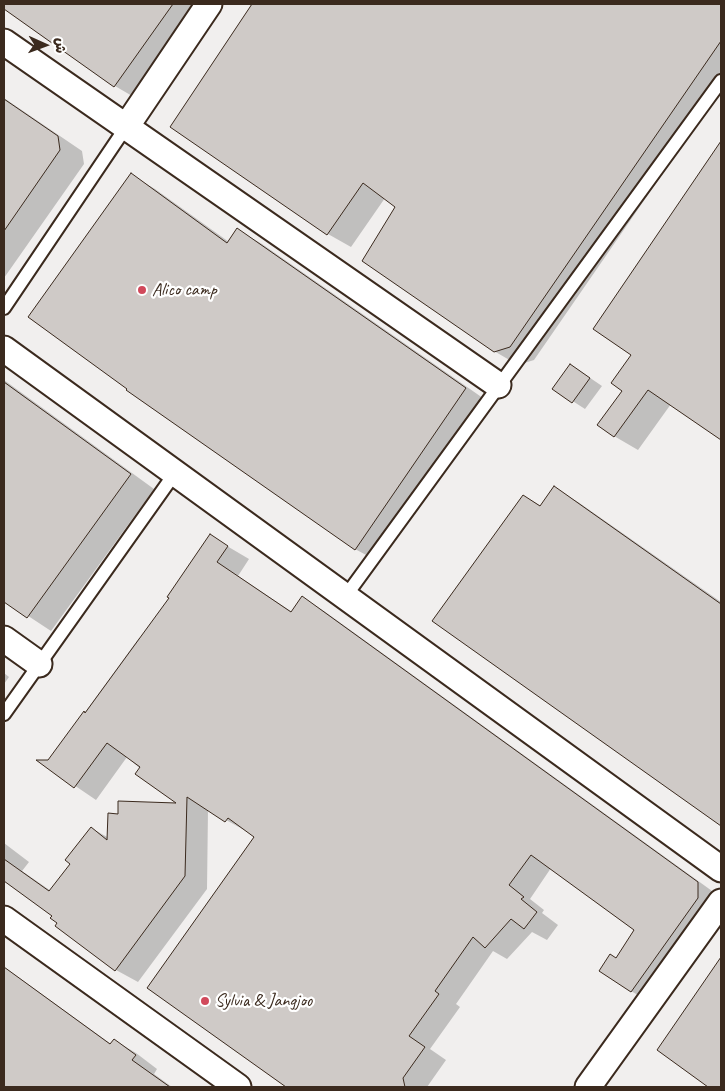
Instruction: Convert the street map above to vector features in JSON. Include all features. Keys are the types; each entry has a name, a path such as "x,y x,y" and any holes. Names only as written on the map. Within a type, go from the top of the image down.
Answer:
{"street":[{"path":"126,127 209,4"},
{"path":"4,42 498,385"},
{"path":"4,349 721,870"},
{"path":"4,638 39,664"},
{"path":"588,1087 721,902"},
{"path":"4,919 238,1087"}],"lane":[{"path":"345,596 721,80"},
{"path":"4,308 126,127"},
{"path":"4,714 175,473"}],"shaded area":[{"path":"4,4 721,4 721,1087 4,1087"}],"building":[{"path":"4,4 173,4 114,87 4,9"},
{"path":"252,4 721,4 721,41 510,347 494,352 362,261 395,207 363,183 327,235 170,127"},
{"path":"4,99 58,136 60,150 4,231"},
{"path":"721,141 721,440 648,390 614,437 597,425 622,391 611,383 631,355 593,329"},
{"path":"131,173 227,243 237,228 466,388 355,550 126,390 28,317"},
{"path":"570,364 590,378 572,403 552,389"},
{"path":"4,382 131,474 27,618 4,602"},
{"path":"554,486 721,604 721,826 432,621 523,495 540,506"},
{"path":"210,534 228,546 217,562 291,612 302,596 698,882 698,898 631,992 599,971 610,954 616,958 634,930 531,855 509,885 524,897 521,899 537,912 524,929 511,919 485,948 473,937 435,991 439,994 409,1036 425,1047 403,1078 405,1087 286,1087 147,988 254,837 228,818 225,822 187,797 185,876 115,971 55,926 57,923 50,918 52,916 4,881 4,859 49,891 70,864 65,860 91,827 107,840 108,813 118,814 118,801 176,803 135,774 140,767 107,743 74,788 36,760 48,760 84,711 85,713 169,598 167,597"},
{"path":"721,957 721,1087 708,1087 657,1050"},
{"path":"4,967 110,1044 114,1039 136,1055 132,1060 170,1087 4,1087"}],"place":[{"name":"Alico camp","path":"142,290"},
{"name":"Sylvia & Jangjoo","path":"205,1001"}]}
